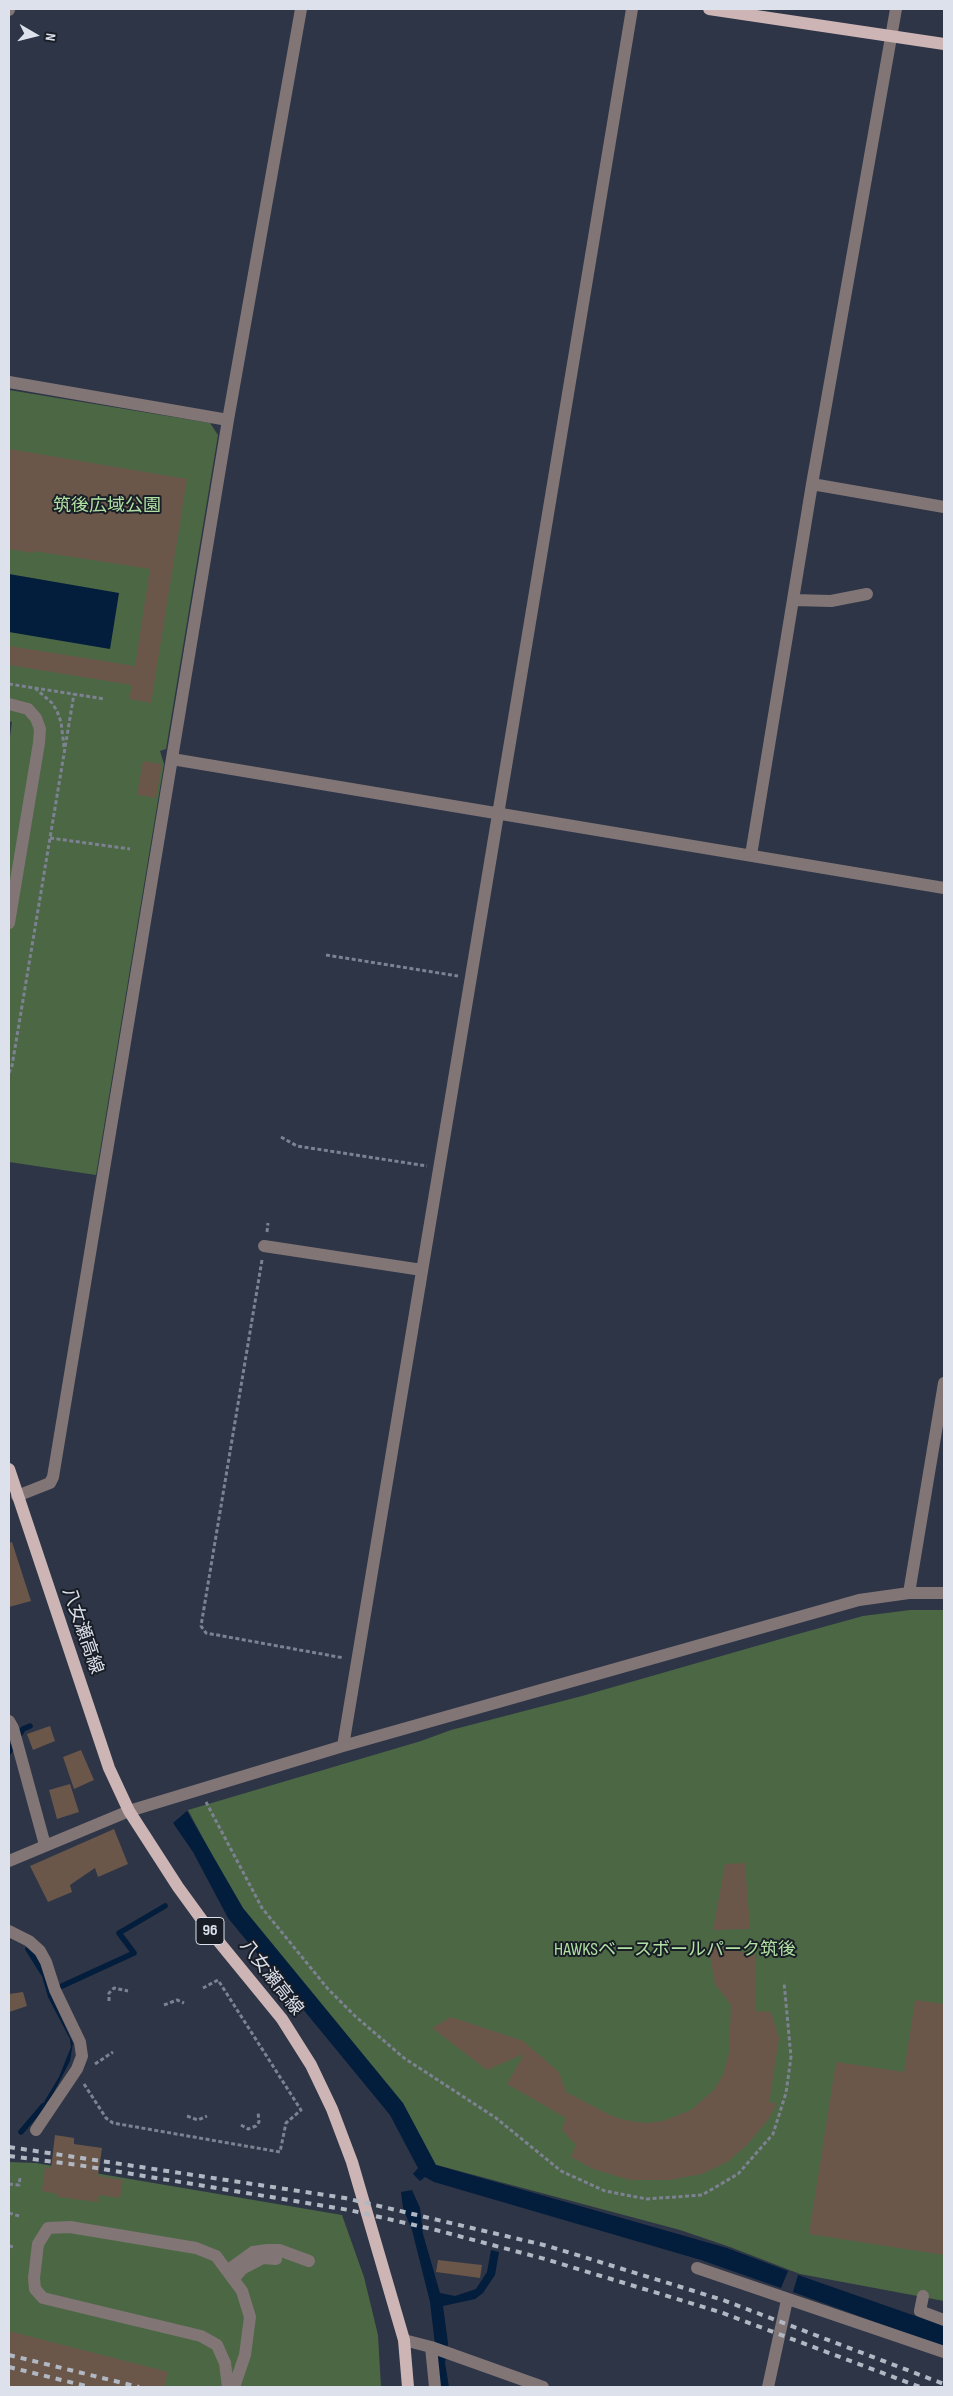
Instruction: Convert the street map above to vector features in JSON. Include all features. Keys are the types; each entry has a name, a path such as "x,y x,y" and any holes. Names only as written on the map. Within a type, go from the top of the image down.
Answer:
{"main road":[{"path":"709,9 944,44"},
{"name":"八女瀬高線","path":"9,1469 110,1768 129,1810 178,1887 210,1932 282,2019 311,2065 332,2109 352,2162 404,2340 408,2387"}],"street":[{"path":"17,1496 50,1483 53,1477 228,420 301,9"},
{"path":"343,1746 632,9"},
{"path":"751,855 812,484 896,9"},
{"path":"9,382 228,420"},
{"path":"812,484 944,507"},
{"path":"793,600 831,600 867,594"},
{"path":"9,704 28,709 36,718 40,729 9,924"},
{"path":"172,758 944,888"},
{"path":"264,1246 422,1270"},
{"path":"909,1593 944,1383"},
{"path":"9,1861 129,1810 343,1746 859,1600 909,1593 944,1593"},
{"path":"9,1721 13,1728 45,1845"},
{"path":"9,1931 29,1941 40,1951 59,1999 80,2042 82,2056 77,2069 36,2130"},
{"path":"228,2387 225,2363 217,2346 201,2336 43,2298 35,2289 34,2278 38,2244 48,2228 70,2227 196,2248 216,2256 242,2291 250,2317 245,2355 234,2387"},
{"path":"231,2274 253,2252 267,2250 279,2250 308,2265"},
{"path":"697,2268 786,2300 944,2352"},
{"path":"923,2296 920,2310 944,2320"},
{"path":"768,2387 786,2300"},
{"path":"404,2340 431,2347 543,2387"},
{"path":"431,2347 435,2387"}],"path":[{"path":"9,684 105,699"},
{"path":"35,688 48,698 57,712 63,733 64,753"},
{"path":"9,1074 12,1066 74,694"},
{"path":"50,838 130,850"},
{"path":"326,954 470,978"},
{"path":"281,1137 298,1146 438,1168"},
{"path":"268,1223 202,1626 206,1633 357,1660"},
{"path":"205,1799 262,1908 328,1989 355,2016 404,2058 496,2118 561,2171 605,2192 647,2199 702,2195 738,2174 773,2134 786,2093 792,2057 784,1982"},
{"path":"85,2078 84,2085 106,2118 114,2123 280,2152 286,2123 301,2110 218,1980 203,1988"},
{"path":"109,2001 109,1993 114,1988 128,1991"},
{"path":"164,2005 177,2000 184,2003"},
{"path":"88,2068 113,2052"},
{"path":"241,2125 248,2129 256,2126 259,2122 258,2112"},
{"path":"187,2116 198,2120 207,2116"},
{"path":"9,2184 19,2185 20,2178"},
{"path":"9,2213 19,2216"},
{"path":"9,2246 14,2247"}],"green space":[{"name":"筑後広域公園","path":"9,390 210,423 218,435 166,749 160,751 164,764 96,1175 9,1162 9,744 12,722 9,721"},
{"name":"HAWKSベースボールパーク筑後","path":"910,1610 944,1610 944,2301 800,2274 680,2230 433,2164 238,1904 188,1810 421,1741 451,1730 582,1696 863,1616"},
{"path":"9,2162 36,2163 342,2215 364,2277 378,2335 381,2387 9,2387"}],"water":[{"path":"9,574 119,593 110,649 9,632"},
{"path":"187,1811 243,1908 403,2103 436,2165 727,2248 788,2271 781,2288 701,2260 434,2182 425,2177 420,2181 413,2174 418,2168 390,2115 228,1918 193,1852 173,1823"},
{"path":"43,1968 53,2000 73,2043 70,2061 53,2094 40,2113 38,2112 59,2077 71,2047 70,2039 48,1997 40,1969"},
{"path":"412,2190 420,2208 423,2234 440,2293 455,2296 476,2289 487,2272 491,2250 499,2252 495,2275 483,2293 475,2299 443,2306 448,2343 445,2363 449,2387 440,2387 430,2302 412,2230 403,2208 401,2192"},
{"path":"798,2275 944,2326 944,2347 793,2292"}],"building":[{"path":"9,449 187,479 151,703 129,699 132,685 9,665 9,646 135,666 150,569 34,551 33,553 9,549"},
{"path":"143,761 162,764 156,798 137,795"},
{"path":"12,1542 31,1601 9,1607 9,1543"},
{"path":"50,1726 55,1741 33,1750 27,1734"},
{"path":"81,1750 94,1780 74,1789 63,1757"},
{"path":"70,1784 79,1812 57,1819 49,1790"},
{"path":"114,1829 128,1864 98,1877 95,1868 70,1885 72,1892 48,1902 30,1866"},
{"path":"745,1863 750,1929 713,1930 725,1864"},
{"path":"708,1945 756,1955 755,2011 771,2012 779,2038 769,2103 777,2103 768,2120 745,2147 727,2162 702,2174 669,2180 630,2180 593,2169 571,2157 576,2145 562,2130 566,2118 507,2084 524,2054 487,2070 432,2028 451,2017 523,2041 559,2072 566,2092 610,2115 625,2120 646,2123 663,2121 691,2110 714,2090 723,2075 729,2053 731,2005 715,1984"},
{"path":"23,1992 27,2006 9,2012 9,1994"},
{"path":"915,2000 944,2004 944,2255 809,2234 836,2062 904,2072"},
{"path":"55,2135 74,2138 74,2144 102,2148 98,2176 123,2180 120,2198 99,2195 98,2202 58,2197 58,2194 42,2191 45,2167 51,2168"},
{"path":"438,2260 482,2265 480,2278 436,2272"},
{"path":"9,2331 168,2372 164,2387 9,2387"}],"waterway":[{"path":"9,1752 23,1729 30,1726"},
{"path":"62,1986 134,1953 119,1933 165,1906"},
{"path":"28,1949 43,1973"},
{"path":"21,2132 43,2106"}],"railway":[{"path":"9,2147 345,2198 548,2246 723,2300 944,2384"},
{"path":"9,2156 78,2165 349,2210 436,2230 545,2259 720,2312 920,2387"},
{"path":"9,2355 139,2387"},
{"path":"9,2367 90,2387"}]}
